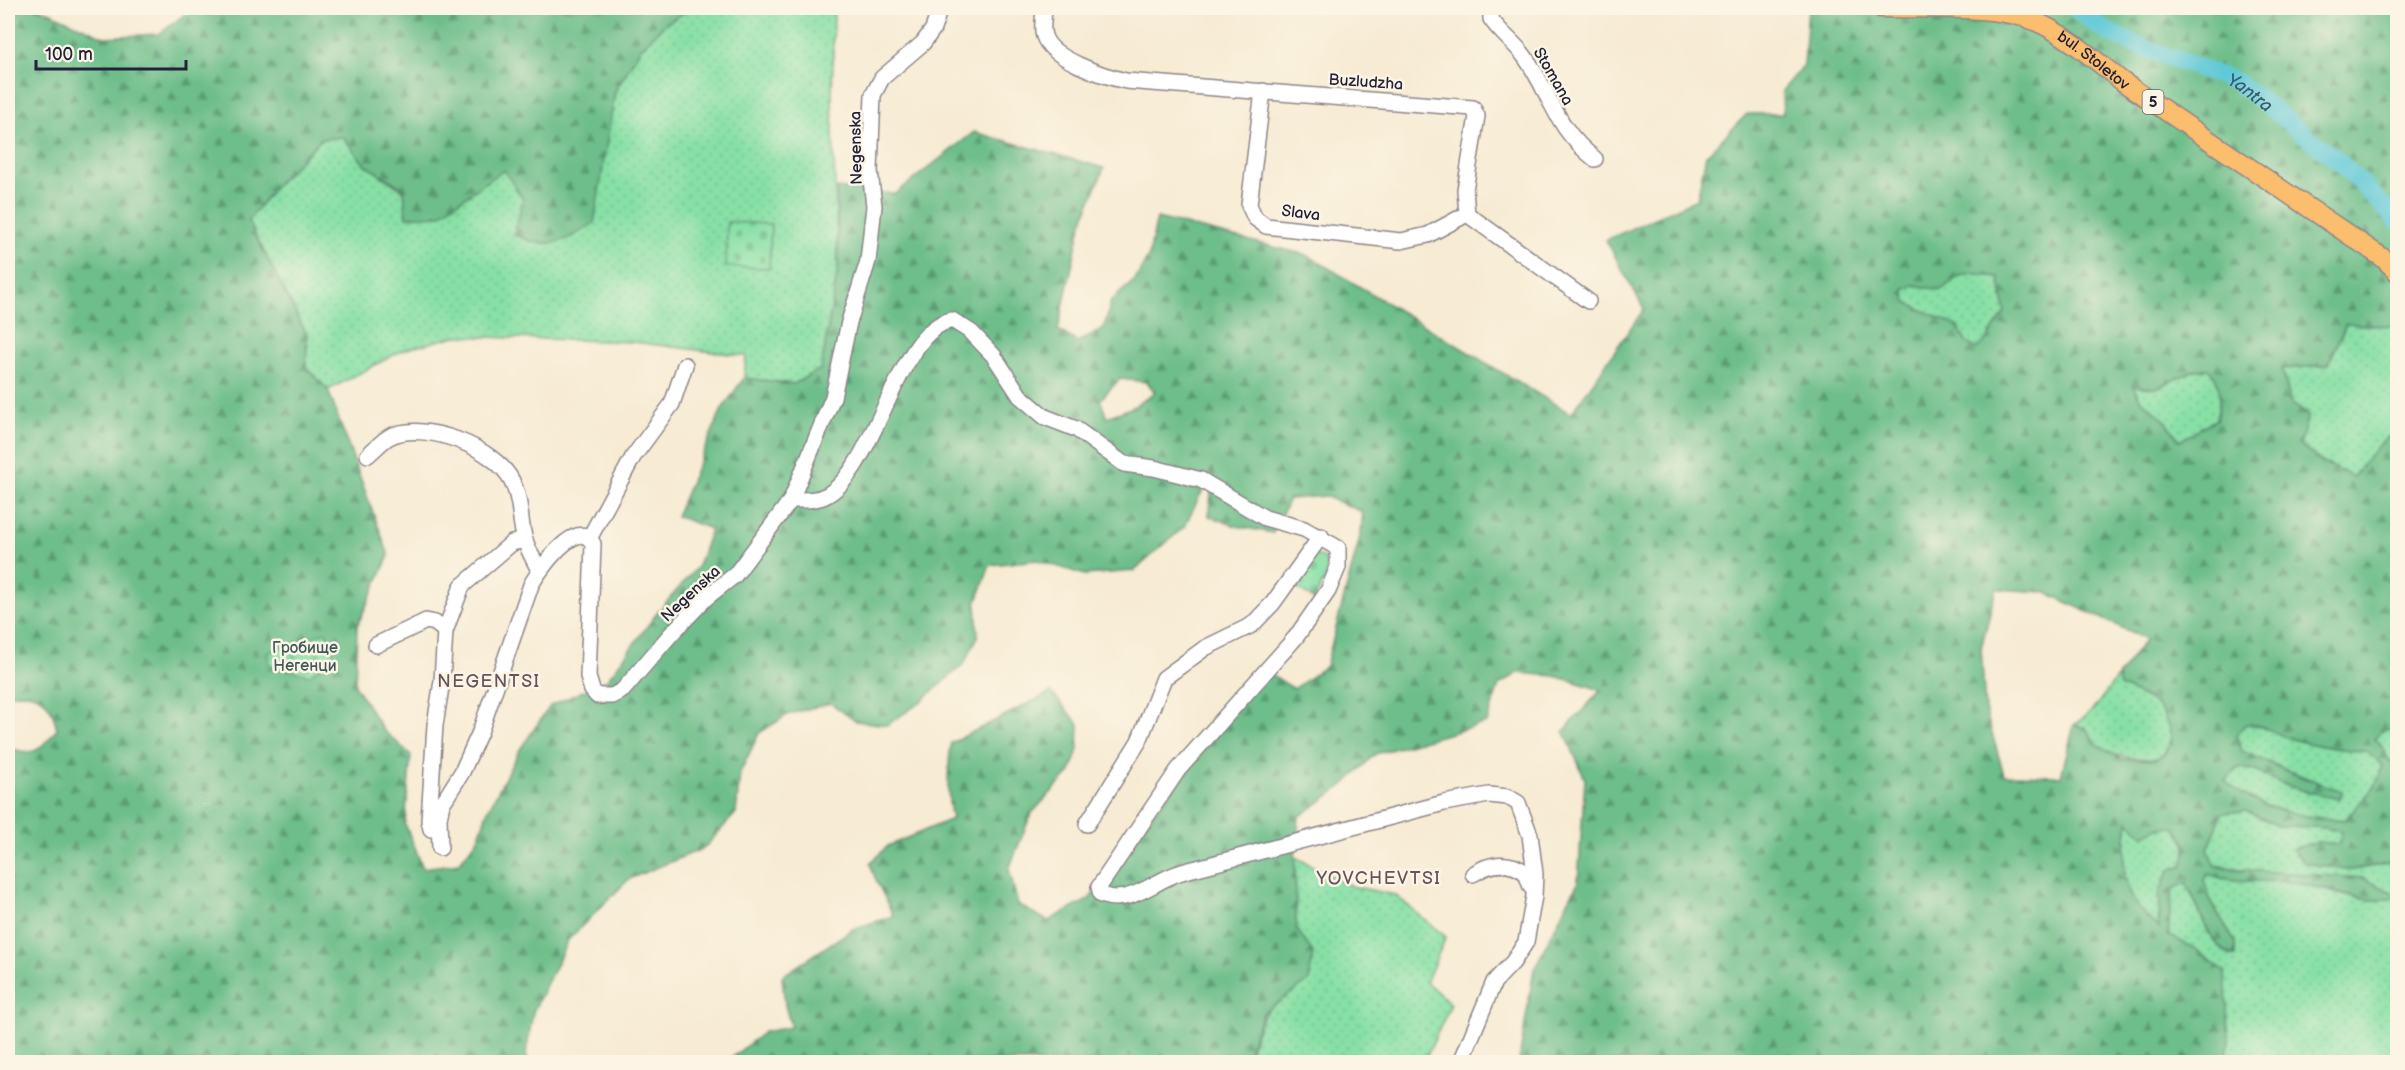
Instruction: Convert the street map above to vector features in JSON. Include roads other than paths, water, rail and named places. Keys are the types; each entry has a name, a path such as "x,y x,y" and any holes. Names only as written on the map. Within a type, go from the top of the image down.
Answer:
{"main road":[{"name":"bul. Stoletov","path":"1881,8 2007,12 2034,21 2086,53 2123,82 2363,244 2397,273"}],"street":[{"name":"Negenska","path":"590,537 593,544 588,677 592,690 604,698 623,690 707,597 735,575 791,500 833,397 849,321 867,261 874,206 870,171 873,95 882,78 923,43 933,29 940,8"},
{"name":"Buzludzha","path":"1044,8 1043,34 1049,47 1098,74 1126,81 1473,108 1478,116 1465,190 1467,214"},
{"name":"Stomana","path":"1491,8 1491,19 1524,56 1554,112 1577,145 1595,159"},
{"name":"Slava","path":"1263,91 1249,205 1255,218 1266,226 1401,242 1428,235 1467,214"},
{"path":"1467,214 1588,300"},
{"path":"791,500 809,500 826,495 839,485 860,457 891,390 927,334 941,322 952,320 970,332 994,356 1020,396 1045,417 1076,429 1124,464 1155,468 1201,480 1265,518 1321,536 1338,548 1338,567 1328,591 1296,638 1178,770 1099,887 1101,895 1110,899 1123,898 1170,876 1197,867 1444,803 1489,795 1508,797 1518,803 1530,835 1534,896 1526,942 1513,962 1494,982 1461,1062"},
{"path":"525,540 512,543 462,586 445,632 442,681 435,725 429,820 433,836 440,848 439,818 442,804 462,772 480,732 531,585 539,570 574,536 584,534 590,537 633,457 672,404 685,365"},
{"path":"368,455 390,437 404,433 440,434 473,447 488,456 512,480 522,516 525,540 539,570"},
{"path":"1087,824 1139,741 1164,678 1205,648 1252,625 1273,603 1321,536"},
{"path":"376,645 426,621 435,623 445,632"},
{"path":"1473,874 1487,865 1509,864 1526,873 1534,896"}],"waterway":[{"name":"Yantra","path":"2075,8 2104,30 2136,45 2237,82 2342,164 2398,222"}],"district":[{"name":"NEGENTSI","path":"489,681"},
{"name":"YOVCHEVTSI","path":"1379,878"}],"park label":[{"name":"Гробище Негенци","path":"305,656"}]}
